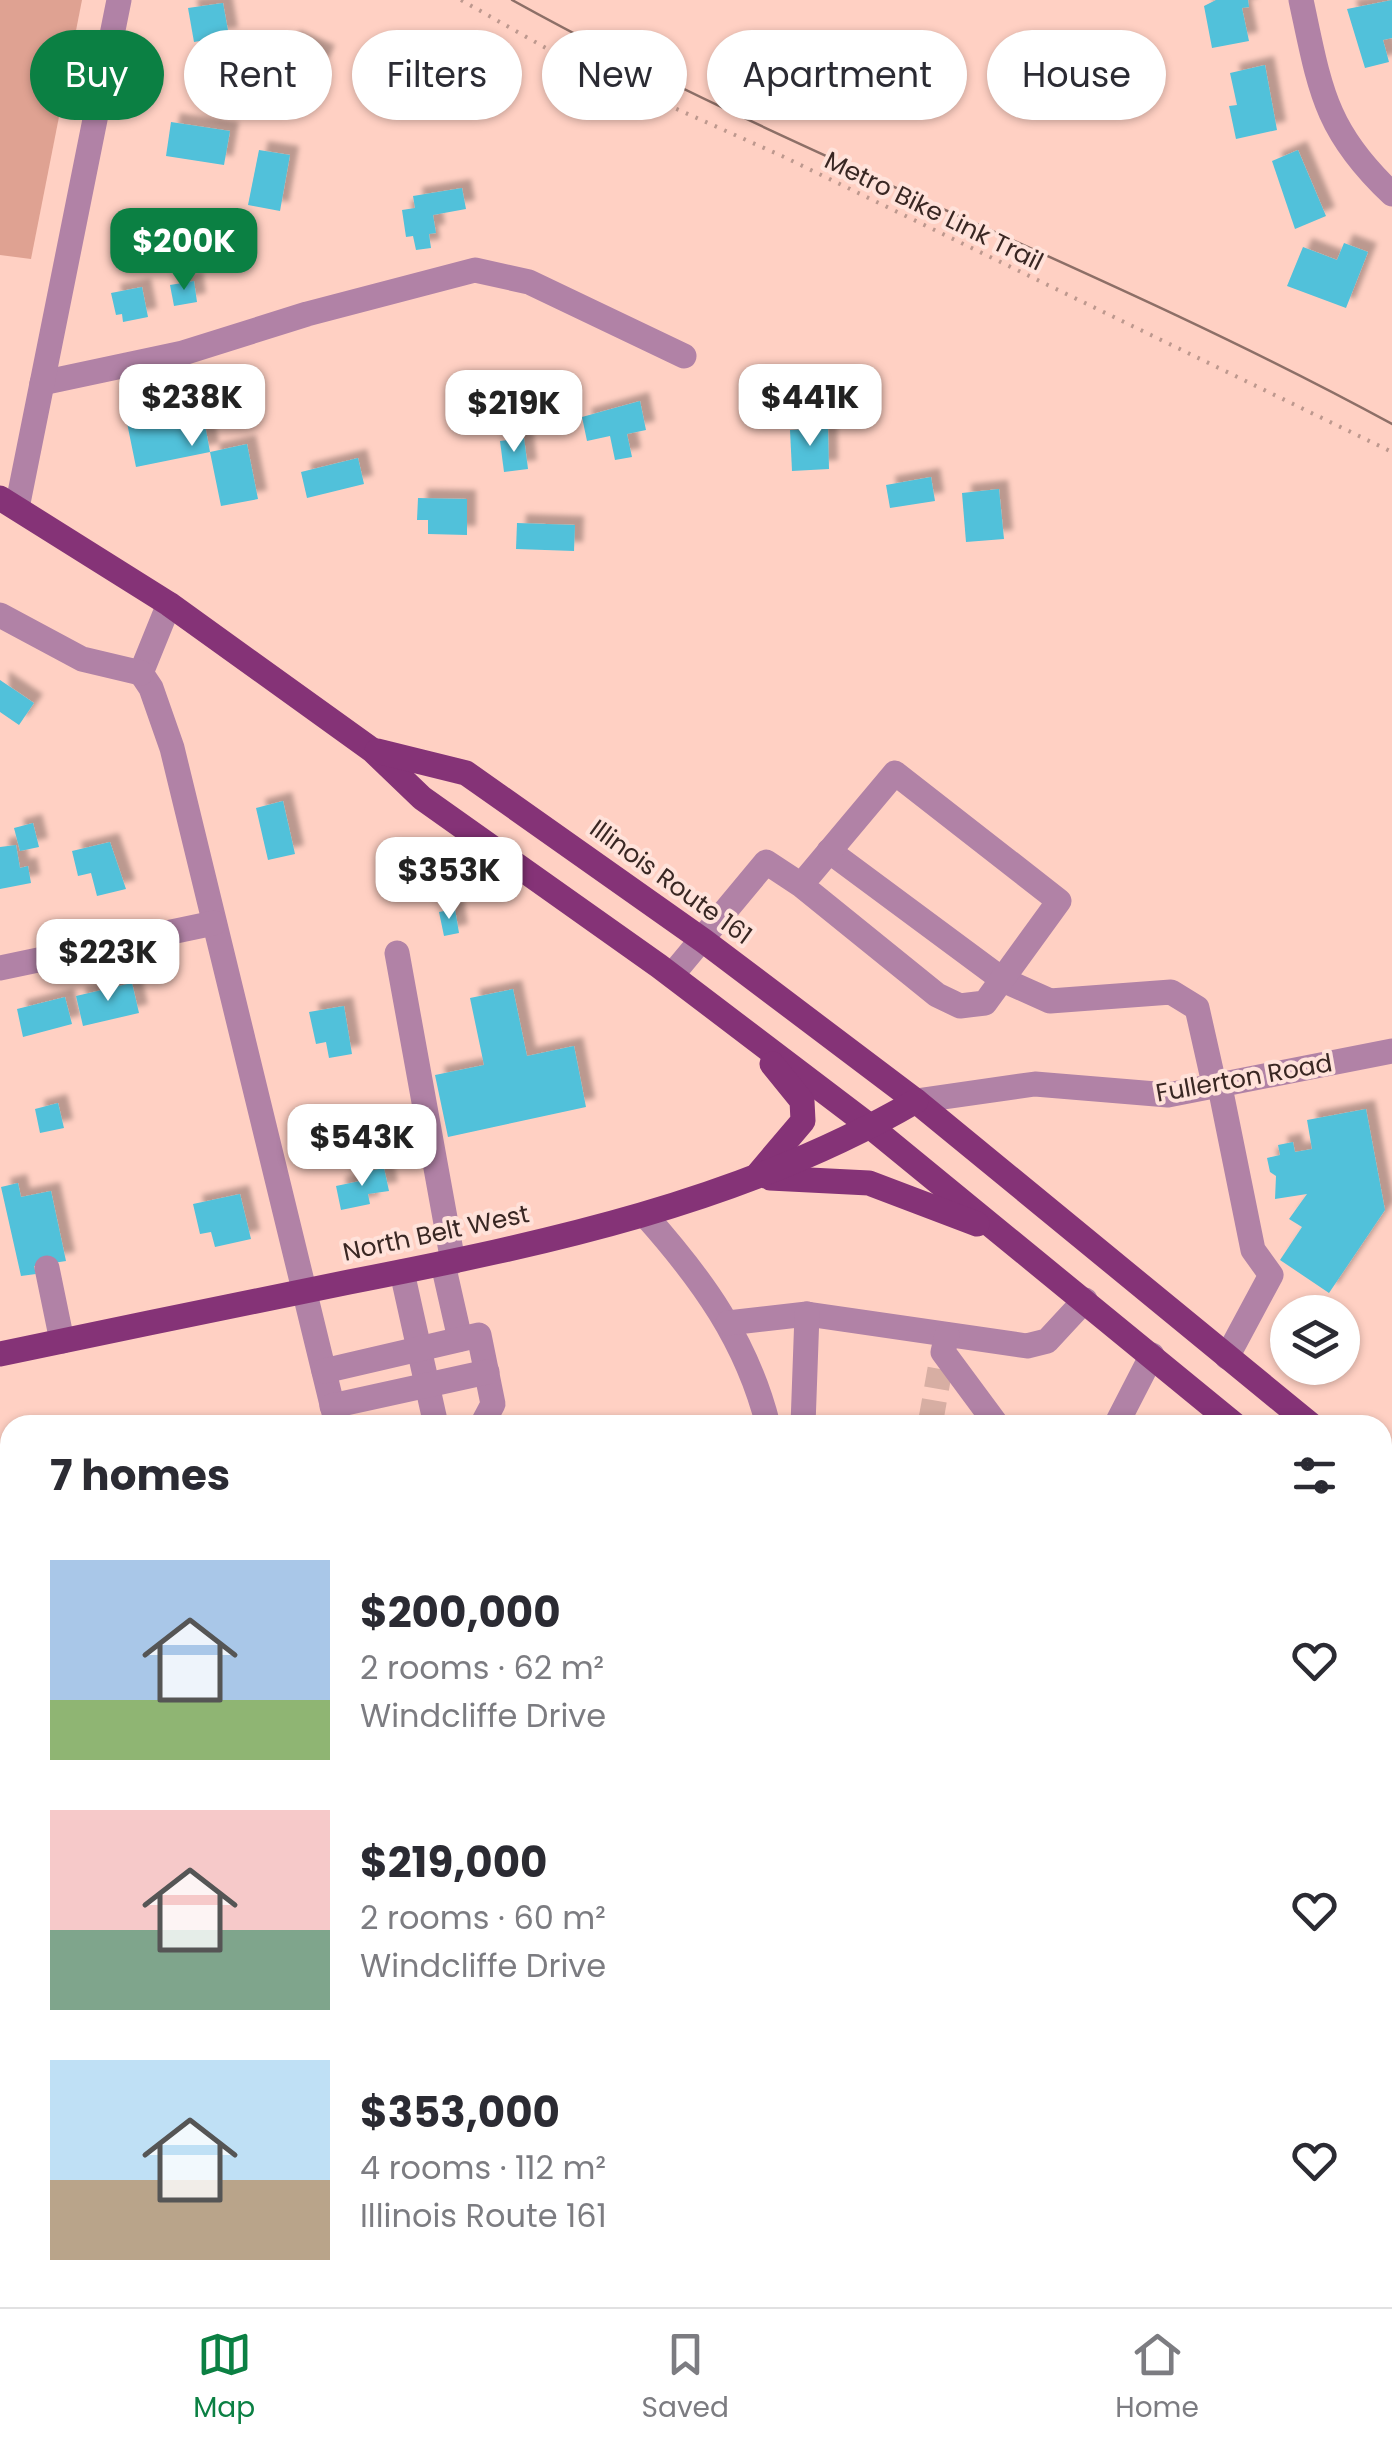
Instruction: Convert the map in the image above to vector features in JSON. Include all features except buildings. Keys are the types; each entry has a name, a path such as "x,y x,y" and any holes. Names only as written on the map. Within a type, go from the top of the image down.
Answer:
{"main road":[{"name":"Illinois Route 161","path":"8,503 169,604 372,750 422,798 672,975 871,1127"},
{"name":"Illinois Route 161","path":"372,750 466,774 704,942 916,1101"},
{"path":"747,1032 802,1102 802,1120 795,1134 755,1178"},
{"name":"North Belt West","path":"0,1354 402,1272 645,1215 755,1178 871,1127 916,1101"},
{"path":"916,1101 1299,1415"},
{"path":"871,1127 1152,1355 1217,1415"},
{"path":"755,1178 869,1183 1006,1236"}],"street":[{"path":"8,503 42,383 119,0"},
{"path":"1301,0 1327,110 1342,140 1392,194"},
{"path":"42,383 184,354 307,314 475,270 529,282 684,356"},
{"path":"140,674 169,604"},
{"path":"0,615 82,659 140,674 151,688 172,748 334,1415"},
{"path":"672,975 704,942 766,862 937,995 960,1006 985,1004 1059,902 895,773 800,885"},
{"path":"829,851 1003,980 1050,1001 1171,992 1197,1008 1253,1250 1271,1275 1227,1357"},
{"path":"0,968 214,923"},
{"path":"397,953 460,1340"},
{"name":"Fullerton Road","path":"916,1101 1034,1084 1130,1095 1218,1088 1392,1051"},
{"path":"645,1215 702,1280 728,1323 756,1376 766,1415"},
{"path":"47,1268 62,1340"},
{"path":"402,1272 434,1415"},
{"path":"728,1323 807,1314 943,1352 1047,1341 1086,1300"},
{"path":"803,1415 807,1314"},
{"path":"324,1371 479,1335 493,1404 485,1415"},
{"path":"943,1352 990,1415"},
{"path":"1121,1415 1152,1355"},
{"path":"337,1415 426,1384 486,1372"}],"path":[{"name":"Metro Bike Link Trail","path":"461,0 567,60 782,156 1392,452"}],"shaded area":[{"path":"0,0 82,0 76,30 30,30 30,120 58,120 31,259 0,255"}],"tunnel":[{"path":"932,1415 940,1369"}],"tram line":[{"path":"512,0 730,111 1174,314 1392,424"}]}
